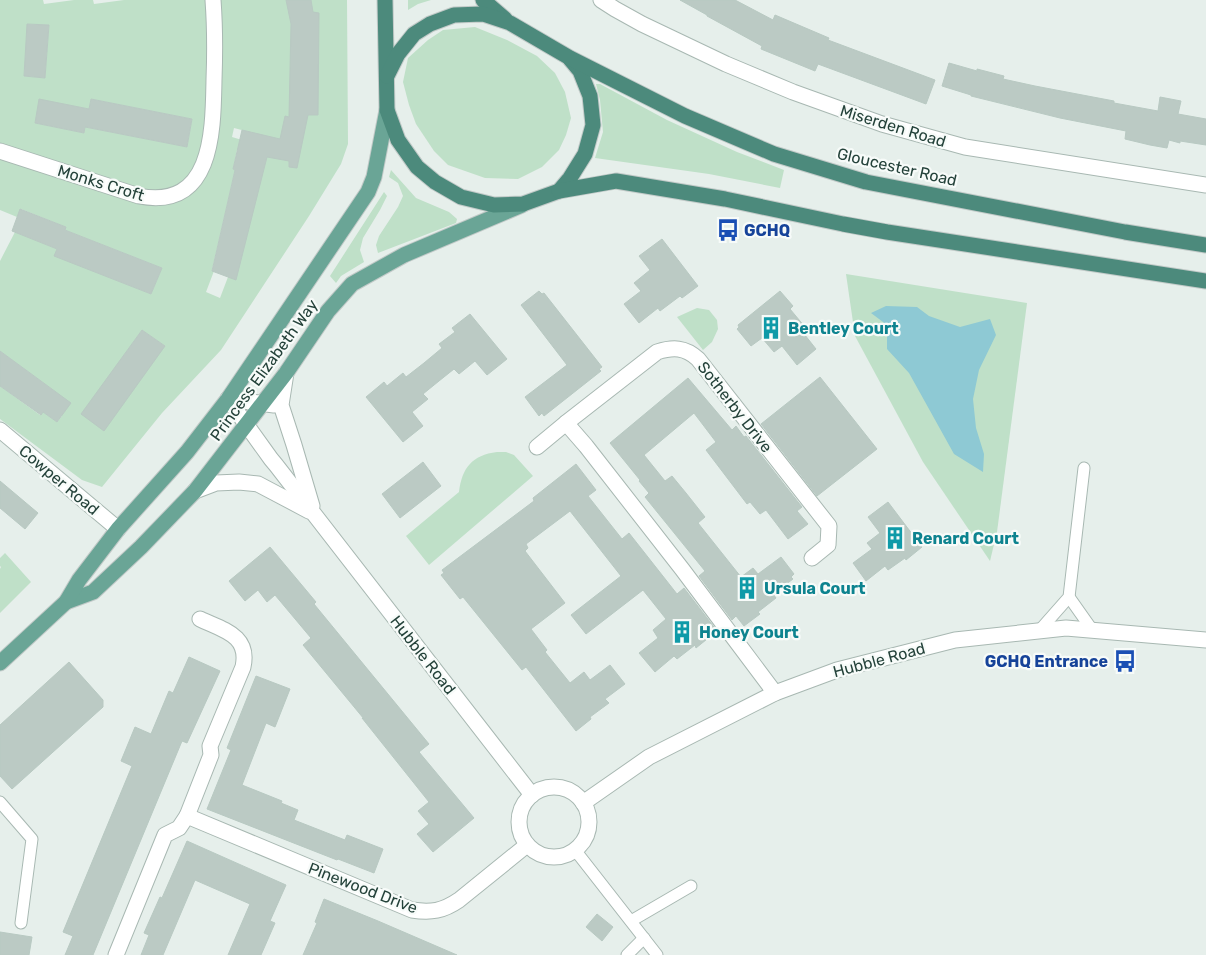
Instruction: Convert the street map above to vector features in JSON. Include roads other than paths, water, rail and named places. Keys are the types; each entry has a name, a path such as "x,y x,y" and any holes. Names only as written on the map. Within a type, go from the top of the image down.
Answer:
{"highway":[{"path":"385,0 388,110 398,140 417,167 435,182 461,197 494,204 523,204 559,191 616,180 725,199 887,232 1206,280"},
{"path":"484,0 510,23"},
{"path":"387,76 403,47 414,34 430,24 454,15 473,14 483,14 510,23"},
{"name":"Gloucester Road","path":"510,23 570,58 685,116 774,154 866,182 1125,232 1206,245"},
{"path":"559,191 570,178 585,154 593,124 590,96 580,72 570,58"}],"main road":[{"name":"Princess Elizabeth Way","path":"0,663 66,602 79,580 118,529 187,452 228,399 368,192 374,177 388,110"},
{"name":"Princess Elizabeth Way","path":"66,602 92,592 141,547 195,491 264,403 328,311 352,284 404,255 523,204"}],"street":[{"name":"Monks Croft","path":"0,151 151,199 170,196 186,188 202,169 211,137 214,113 215,30 213,0"},
{"name":"Miserden Road","path":"601,0 642,24 726,64 793,92 882,124 965,147 1206,185"},
{"name":"Sotherby Drive","path":"537,446 657,352 677,348 685,350 692,354 702,366 829,526 828,545 812,558"},
{"name":"Hubble Road","path":"286,373 281,406 315,514"},
{"path":"228,399 281,406"},
{"name":"Hubble Road","path":"228,399 271,459 532,795"},
{"path":"566,423 682,569 775,693"},
{"name":"Cowper Road","path":"0,430 118,529"},
{"name":"Hubble Road","path":"195,491 216,483 239,482 258,484 315,514"},
{"path":"116,955 165,835 179,828 187,816 211,755 210,746 243,667 244,649 240,641 234,635 200,620"},
{"name":"Hubble Road","path":"583,803 649,757 775,693 837,670 955,640 1066,628 1206,640"},
{"path":"554,787 565,789 575,794 583,803 589,823 583,843 566,855 555,858 535,852 527,845 521,835 520,813 524,803 532,795 542,789 554,787"},
{"name":"Pinewood Drive","path":"187,816 412,910 424,912 437,911 449,907 527,845"}],"lane":[{"path":"1040,631 1069,597 1084,468"},
{"path":"1069,597 1092,630"},
{"path":"0,802 32,839 20,923"},
{"path":"575,850 657,955"},
{"path":"631,921 691,886"},
{"path":"627,955 644,938"}],"water":[{"path":"886,306 917,307 929,316 960,327 990,319 996,335 979,370 973,399 976,428 984,454 983,472 954,454 909,373 887,349 887,325 871,313"}],"place":[{"name":"GCHQ","path":"728,230"},
{"name":"Bentley Court","path":"771,328"},
{"name":"Renard Court","path":"895,538"},
{"name":"Ursula Court","path":"747,588"},
{"name":"Honey Court","path":"682,632"},
{"name":"GCHQ Entrance","path":"1125,661"}]}
